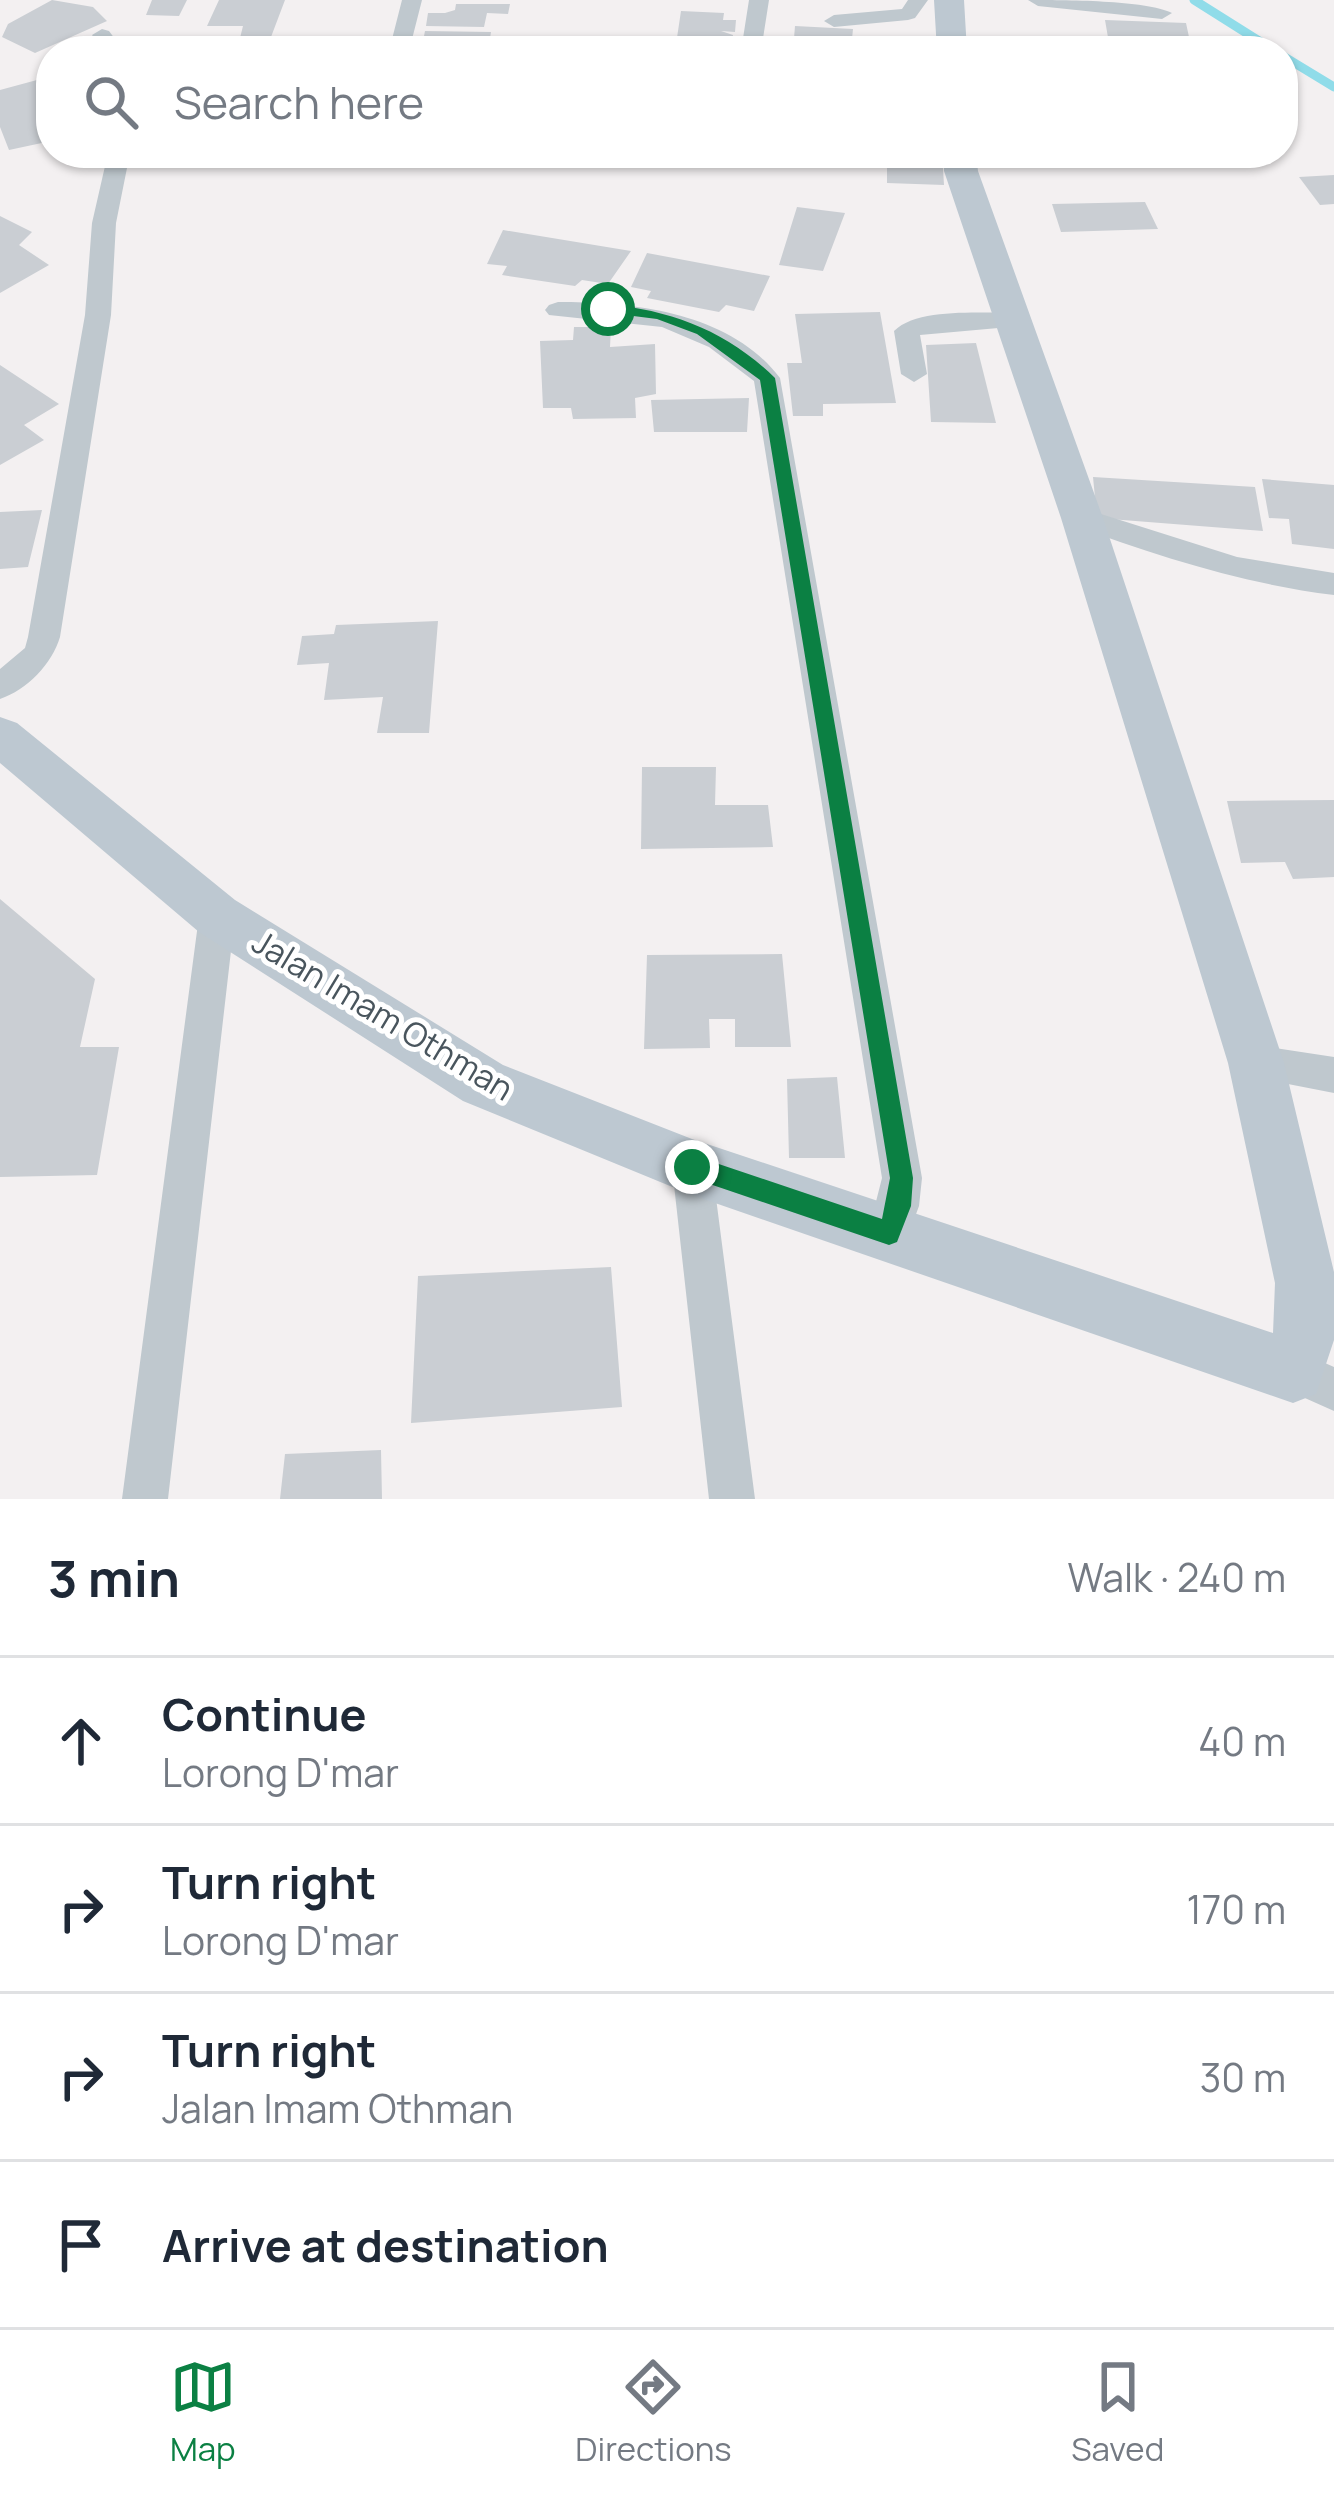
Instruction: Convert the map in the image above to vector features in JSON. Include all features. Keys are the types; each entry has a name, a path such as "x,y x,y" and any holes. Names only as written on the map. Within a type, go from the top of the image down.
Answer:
{"street":[{"path":"403,36 412,0"},
{"path":"753,36 759,0"},
{"path":"834,21 908,14 918,0"},
{"path":"949,0 951,36"},
{"path":"1038,0 1162,14"},
{"path":"0,687 39,654 44,637 98,315 104,223 116,168"},
{"path":"961,168 1082,518 1256,1063 1306,1283 1313,1380"},
{"path":"558,310 659,314 702,331 767,378 902,1178 889,1233"},
{"path":"914,374 907,331 918,326 1013,320"},
{"path":"1082,518 1197,559 1282,579 1334,584"},
{"name":"Jalan Imam Othman","path":"0,736 217,916 482,1083 692,1167 1313,1380"},
{"path":"145,1499 217,916"},
{"path":"1256,1063 1334,1075"},
{"path":"692,1167 732,1499"}],"building":[{"path":"52,0 93,7 107,21 73,36 36,36 35,53 2,37 8,24"},
{"path":"152,0 187,0 179,16 146,15"},
{"path":"219,0 285,0 271,36 240,36 243,26 207,26"},
{"path":"456,4 510,4 508,14 487,13 484,27 426,26 428,13 455,10"},
{"path":"681,11 724,13 723,20 736,20 735,32 721,31 733,36 677,36"},
{"path":"1105,20 1186,23 1189,36 1108,36"},
{"path":"795,26 853,29 852,36 794,36"},
{"path":"425,31 491,32 490,36 424,36"},
{"path":"36,80 36,144 9,150 0,127 0,90"},
{"path":"887,168 943,168 944,185 887,183"},
{"path":"1334,175 1334,204 1320,205 1299,177"},
{"path":"1145,202 1158,229 1061,232 1052,204"},
{"path":"797,207 845,213 823,271 779,265"},
{"path":"0,216 32,232 19,245 49,265 0,293"},
{"path":"503,230 631,251 608,284 582,280 575,286 502,275 507,266 487,264"},
{"path":"647,253 770,276 754,311 726,305 719,312 647,298 651,291 631,287"},
{"path":"880,312 896,403 823,404 823,416 793,416 787,363 802,363 795,314"},
{"path":"574,327 611,327 610,347 655,344 656,394 635,398 636,418 573,419 571,408 543,408 540,341 573,340"},
{"path":"976,343 996,423 931,422 926,345"},
{"path":"0,365 59,404 24,425 44,440 0,465"},
{"path":"749,398 747,432 654,432 651,400"},
{"path":"1093,477 1255,487 1263,531 1097,518"},
{"path":"1262,479 1334,485 1334,549 1292,544 1289,519 1269,518"},
{"path":"42,510 28,567 0,569 0,512"},
{"path":"438,621 429,733 377,733 383,697 324,700 329,663 297,665 302,636 334,634 336,625"},
{"path":"642,767 716,767 715,805 768,805 773,847 641,849"},
{"path":"1334,800 1334,877 1293,879 1285,862 1241,863 1227,801"},
{"path":"0,899 95,979 80,1047 119,1047 97,1175 0,1177"},
{"path":"782,954 791,1047 735,1047 735,1019 709,1019 710,1048 644,1049 647,955"},
{"path":"837,1077 845,1158 789,1158 787,1079"},
{"path":"611,1267 622,1407 411,1423 418,1276"},
{"path":"381,1450 382,1499 280,1499 285,1454"}],"waterway":[{"path":"1194,0 1251,36"},
{"path":"1298,65 1334,87"}],"route":[{"path":"608,309 659,314 702,331 740,354 767,378 902,1178 899,1206 889,1233 692,1167"}]}
